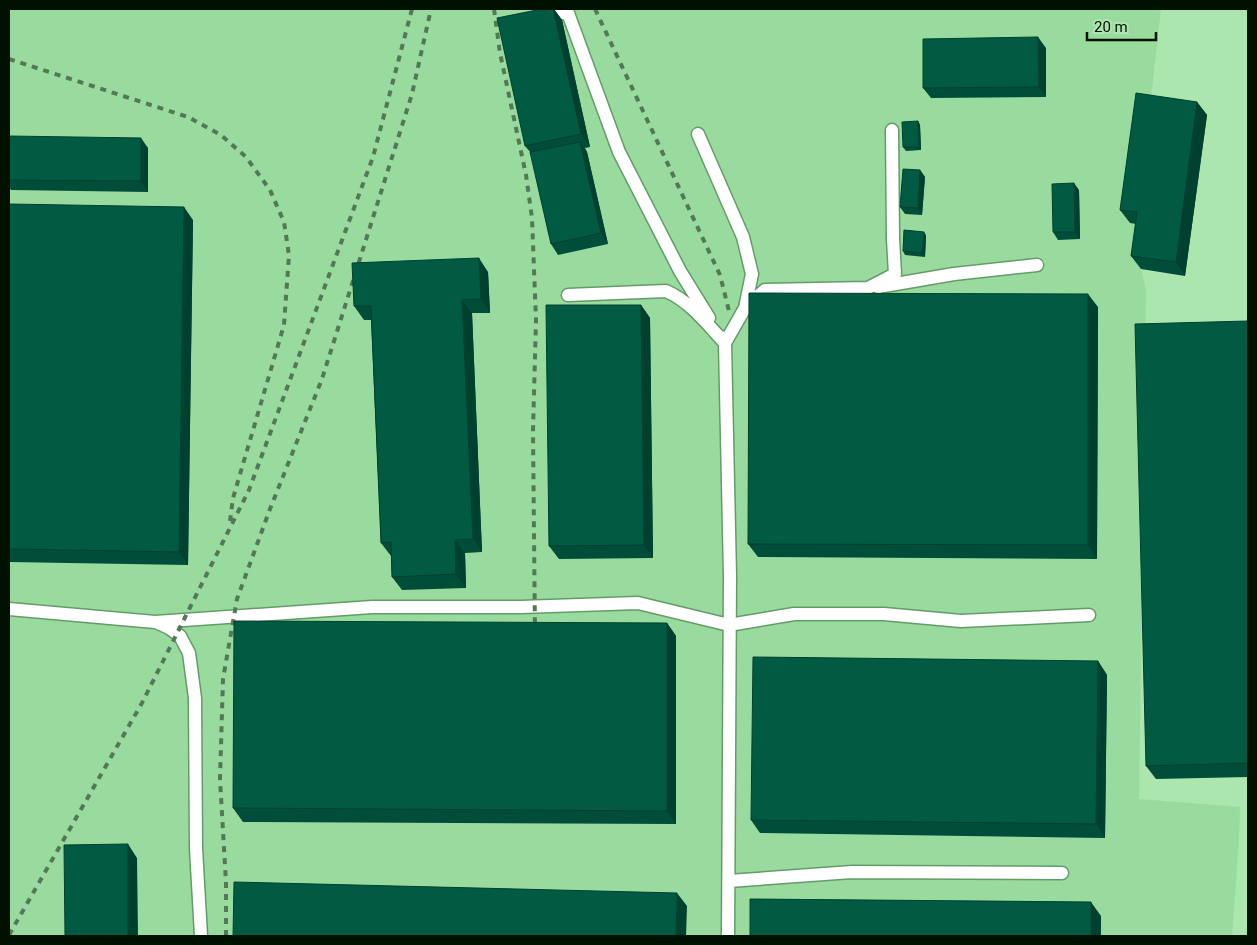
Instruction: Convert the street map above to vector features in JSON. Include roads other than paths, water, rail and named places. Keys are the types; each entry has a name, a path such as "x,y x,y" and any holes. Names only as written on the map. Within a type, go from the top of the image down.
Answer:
{"lane":[{"path":"532,14 568,13 620,152 680,271 725,343"},
{"path":"868,288 895,274 892,130"},
{"path":"698,134 743,237 752,274 745,308 725,343 730,625 728,936"},
{"path":"745,308 765,290 868,288 954,274 1037,265"},
{"path":"568,295 666,291 679,296 725,343"},
{"path":"9,608 156,622 372,607 521,607 638,604 730,625 794,614 884,614 961,621 1089,616"},
{"path":"156,622 170,628 180,636 190,653 195,698 196,848 201,936"},
{"path":"729,881 852,872 1062,873"}],"railway":[{"path":"9,935 142,703 249,490 373,157 412,9"},
{"path":"226,936 226,883 220,779 223,679 237,599 270,509 322,379 412,94 431,9"},
{"path":"494,9 500,53 526,175 532,218 536,320 533,431 535,635"},
{"path":"595,9 720,275 730,315"},
{"path":"9,59 188,117 221,135 246,157 270,190 284,222 289,255 284,325 233,498 230,521"}]}
